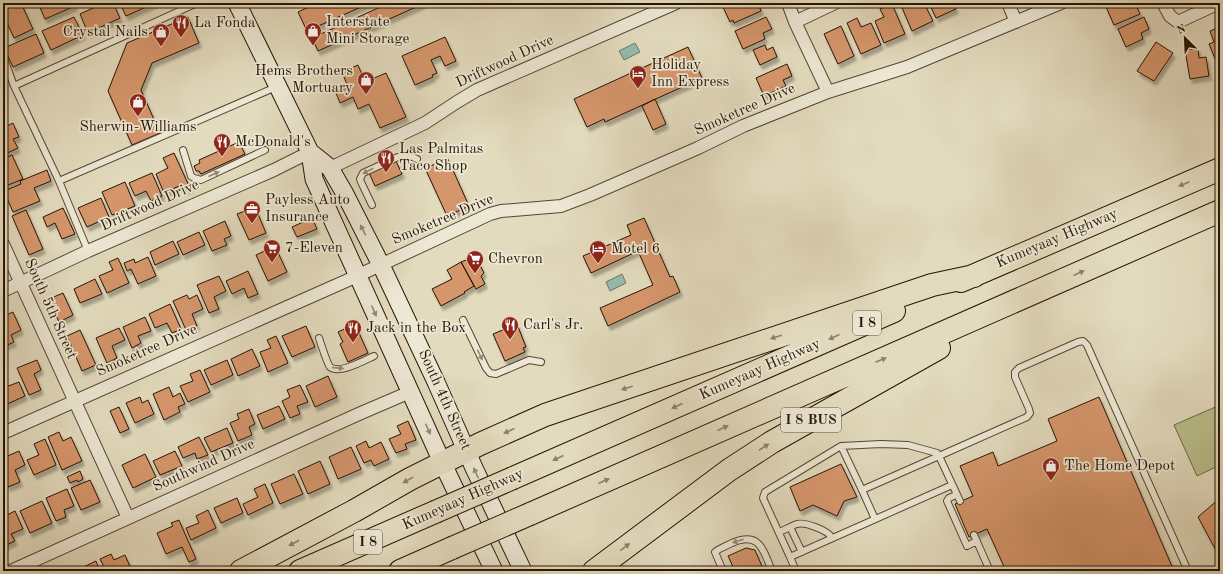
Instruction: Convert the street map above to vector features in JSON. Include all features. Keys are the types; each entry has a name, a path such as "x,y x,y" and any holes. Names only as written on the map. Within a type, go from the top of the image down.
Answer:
{"highway":[{"name":"Kumeyaay Highway","path":"300,571 1220,168"},
{"name":"I 8","path":"400,571 1220,211"},
{"path":"241,571 442,462 545,415 932,284 974,276"},
{"name":"I 8 BUS","path":"594,571 729,470 772,442 1043,289"}],"main road":[{"name":"South 4th Street","path":"237,3 310,152 314,179 442,462 494,571"},
{"name":"South 4th Street","path":"310,152 330,168 345,194 381,265 523,571"}],"street":[{"name":"Driftwood Drive","path":"330,168 426,123 456,102 477,90 676,3"},
{"path":"788,3 795,22 828,92"},
{"path":"795,22 835,3"},
{"path":"1008,3 1016,22"},
{"name":"Smoketree Drive","path":"3,433 381,265 490,214 501,211 561,206 698,148 743,126 828,92 907,66 1061,3"},
{"path":"1163,3 1170,16 1178,22 1219,3"},
{"name":"Driftwood Drive","path":"3,291 88,251 274,170 310,152"},
{"name":"South 5th Street","path":"3,244 128,518"},
{"name":"Southwind Drive","path":"11,571 410,392"}],"lane":[{"path":"14,86 197,3"},
{"path":"3,56 14,86 59,182 88,251"},
{"path":"59,182 277,86"},
{"path":"183,150 191,176 200,180 265,150"},
{"path":"372,204 361,182 361,176 363,173 398,157 410,156 417,159"},
{"path":"463,320 486,368 490,372 496,374 529,360 541,362"},
{"path":"319,338 330,366 334,369 347,368 374,356"},
{"path":"862,490 1027,417 1030,413 1029,409 1015,377 1015,372 1019,368 1078,342 1083,342 1087,345 1188,571"},
{"path":"796,571 763,498 765,492 841,446 881,444 908,445 937,453 960,501"},
{"path":"841,446 874,519"},
{"path":"790,557 952,485"},
{"path":"956,495 949,498 947,501 967,546 977,541"},
{"path":"779,532 799,524 806,524 828,533 832,538"},
{"path":"790,527 802,552"},
{"path":"974,535 990,571"},
{"path":"724,571 715,552 736,541 746,538 753,540 762,548 772,571"}],"green space":[{"path":"1220,405 1220,465 1197,476 1174,425"}],"shaded area":[{"path":"635,43 640,52 624,60 619,51"},
{"path":"622,274 626,283 610,291 606,282"}],"building":[{"path":"7,3 21,3 33,29 14,38 3,14 3,5"},
{"path":"38,3 74,3 75,6 45,19"},
{"path":"104,3 113,3 120,18 88,33 80,14"},
{"path":"120,3 155,3 126,16"},
{"path":"317,3 370,3 307,31 298,12"},
{"path":"389,3 425,3 318,51 312,38"},
{"path":"731,3 758,3 761,11 734,23 733,20 730,22 723,7"},
{"path":"900,3 924,3 933,21 912,31"},
{"path":"929,3 953,3 956,9 936,18"},
{"path":"1114,3 1135,3 1140,14 1114,25 1106,7"},
{"path":"892,4 905,34 884,43 875,21 884,17 880,9"},
{"path":"74,17 83,35 51,50 42,31"},
{"path":"188,17 199,43 152,63 141,90 160,133 132,145 108,91 127,43"},
{"path":"766,17 772,29 763,33 765,39 743,49 735,31"},
{"path":"1144,17 1149,29 1141,33 1143,39 1126,47 1118,29"},
{"path":"857,18 861,27 871,23 881,45 861,54 847,23"},
{"path":"841,26 854,56 838,64 824,34"},
{"path":"1220,27 1220,59 1216,61 1209,44 1214,42 1210,31"},
{"path":"36,34 44,53 13,67 4,48"},
{"path":"445,37 456,61 445,66 440,56 431,60 437,73 432,75 433,77 415,85 402,56"},
{"path":"1156,42 1173,53 1154,81 1137,71"},
{"path":"765,45 767,50 773,47 777,57 760,65 753,50"},
{"name":"Holiday Inn Express","path":"688,47 702,78 605,122 604,119 587,127 574,99"},
{"path":"1198,48 1199,58 1206,57 1209,76 1190,79 1185,50"},
{"path":"787,64 792,76 783,80 786,86 764,96 756,78"},
{"name":"Hems Brothers Mortuary","path":"358,65 365,82 386,73 406,117 380,128 369,104 358,109 353,97 340,103 336,93 348,87 342,72"},
{"path":"655,99 666,124 653,130 642,106"},
{"path":"13,123 19,137 13,139 18,148 3,155 3,128"},
{"name":"McDonald's","path":"239,142 245,154 201,174 199,171 196,171 194,166 200,163 199,160"},
{"path":"174,153 190,188 184,190 181,185 164,193 156,174 168,168 163,158"},
{"path":"12,155 23,179 3,187 3,172 7,170 3,159"},
{"path":"448,159 469,206 447,216 425,168"},
{"name":"Las Palmitas Taco Shop","path":"396,161 402,174 375,186 370,172"},
{"path":"47,170 51,181 34,188 40,201 13,212 4,191 21,184 20,181"},
{"path":"152,173 162,196 151,201 146,191 135,196 129,183"},
{"path":"125,182 135,206 112,215 102,192"},
{"path":"101,198 109,217 87,227 78,208"},
{"name":"Payless Auto Insurance","path":"255,207 266,233 249,240 237,214"},
{"path":"63,208 75,234 62,239 55,223 47,227 43,217"},
{"path":"26,210 43,249 29,255 12,216"},
{"name":"7-Eleven","path":"312,218 317,229 297,237 292,227"},
{"name":"Motel 6","path":"644,218 670,277 673,276 680,292 608,326 600,308 653,285 638,251 591,273 583,256 631,235 627,225"},
{"path":"225,221 231,236 224,239 227,245 212,251 203,231"},
{"path":"199,232 205,245 183,255 177,242"},
{"path":"173,241 179,254 155,265 150,252"},
{"name":"7-Eleven","path":"275,246 287,272 268,281 256,255"},
{"path":"148,257 156,276 138,284 131,269 127,271 124,263 134,259 135,263"},
{"path":"118,258 129,283 107,293 99,276 113,270 109,262"},
{"name":"Chevron","path":"466,260 470,266 473,264 474,266 479,263 484,273 481,276 485,284 476,289 461,262"},
{"name":"Chevron","path":"461,262 474,286 464,292 465,293 441,306 432,289 452,279 447,270"},
{"path":"248,271 258,294 248,298 244,288 232,294 226,281"},
{"path":"219,276 226,291 214,297 219,309 209,313 197,285"},
{"path":"95,279 102,294 80,303 74,289"},
{"path":"63,293 73,315 59,322 49,299"},
{"path":"187,295 189,299 197,295 203,309 192,314 197,326 186,330 173,301"},
{"path":"170,304 181,329 172,333 167,323 155,328 149,314"},
{"path":"13,312 21,330 11,335 14,342 5,346 3,341 3,321 6,320 4,316"},
{"path":"145,317 151,331 138,336 141,343 132,348 123,327"},
{"name":"Jack in the Box","path":"355,324 368,353 348,362 340,344 343,342 338,332"},
{"name":"Carl's Jr.","path":"517,324 526,347 523,348 525,352 505,361 493,334"},
{"path":"306,326 315,347 292,357 282,336"},
{"path":"119,328 125,340 112,346 117,358 107,363 96,338"},
{"path":"80,330 96,365 82,371 67,336"},
{"path":"276,336 288,363 268,372 260,352 271,348 267,340"},
{"path":"252,349 260,366 238,376 231,359"},
{"path":"37,360 41,370 34,374 41,390 29,395 17,368"},
{"path":"227,360 233,375 211,385 204,370"},
{"path":"200,370 210,392 188,402 180,386 193,381 190,374"},
{"path":"328,376 337,397 315,407 306,386"},
{"path":"19,382 25,396 3,406 3,388"},
{"path":"300,385 308,402 297,406 300,414 290,418 282,401 290,397 287,390"},
{"path":"169,387 173,397 180,393 185,404 178,407 180,412 164,420 153,394"},
{"path":"140,397 142,403 148,400 154,414 135,423 126,403"},
{"name":"The Home Depot","path":"1099,397 1174,571 1006,571 987,529 969,537 955,504 973,496 960,466 993,452 998,466 1057,441 1048,419"},
{"path":"279,406 285,419 263,429 257,415"},
{"path":"119,407 129,429 120,433 110,411"},
{"path":"249,409 255,424 249,427 252,435 238,441 230,423 239,419 237,414"},
{"path":"408,421 416,440 405,444 407,449 396,453 389,439 401,434 397,426"},
{"path":"227,428 233,443 211,452 204,438"},
{"path":"59,432 63,441 71,437 82,461 62,470 48,437"},
{"path":"199,437 208,455 197,459 195,453 183,458 178,447"},
{"path":"45,439 56,465 34,475 27,460 39,455 34,444"},
{"path":"366,441 369,448 381,442 389,459 374,466 371,460 364,463 356,446"},
{"path":"351,447 361,469 338,479 329,457"},
{"path":"19,451 25,465 15,470 20,482 8,487 3,475 3,458"},
{"path":"175,451 182,466 160,475 153,461"},
{"path":"145,454 156,477 133,488 122,465"},
{"path":"320,461 330,484 308,494 298,471"},
{"path":"841,464 857,497 844,501 837,516 813,505 800,511 790,487"},
{"path":"80,471 83,479 78,482 77,480 70,483 67,477"},
{"path":"294,474 303,494 280,504 271,484"},
{"path":"90,480 100,502 81,510 71,488"},
{"path":"265,484 273,503 248,515 243,504 258,497 254,489"},
{"path":"67,489 74,506 64,510 66,517 56,521 46,498"},
{"path":"237,498 243,513 221,523 214,508"},
{"path":"1220,498 1220,558 1198,517"},
{"path":"42,501 52,523 30,533 20,511"},
{"path":"208,510 216,528 191,540 186,528 199,523 196,516"},
{"path":"15,511 23,529 11,534 15,541 4,546 3,524 5,523 3,517"},
{"path":"179,520 196,559 189,562 182,547 166,554 157,533 173,526 171,523"},
{"path":"746,548 755,550 764,571 735,571 728,556"},
{"path":"111,554 114,560 125,555 132,571 106,571 100,559"},
{"path":"96,561 100,571 75,571"}],"place":[{"name":"La Fonda","path":"181,38"},
{"name":"Interstate Mini Storage","path":"313,46"},
{"name":"Crystal Nails","path":"161,47"},
{"name":"Holiday Inn Express","path":"638,89"},
{"name":"Hems Brothers Mortuary","path":"366,95"},
{"name":"Sherwin-Williams","path":"138,117"},
{"name":"McDonald's","path":"222,157"},
{"name":"Las Palmitas Taco Shop","path":"386,173"},
{"name":"Payless Auto Insurance","path":"252,224"},
{"name":"7-Eleven","path":"272,263"},
{"name":"Motel 6","path":"598,264"},
{"name":"Chevron","path":"475,274"},
{"name":"Carl's Jr.","path":"510,340"},
{"name":"Jack in the Box","path":"353,343"},
{"name":"The Home Depot","path":"1051,481"}]}
